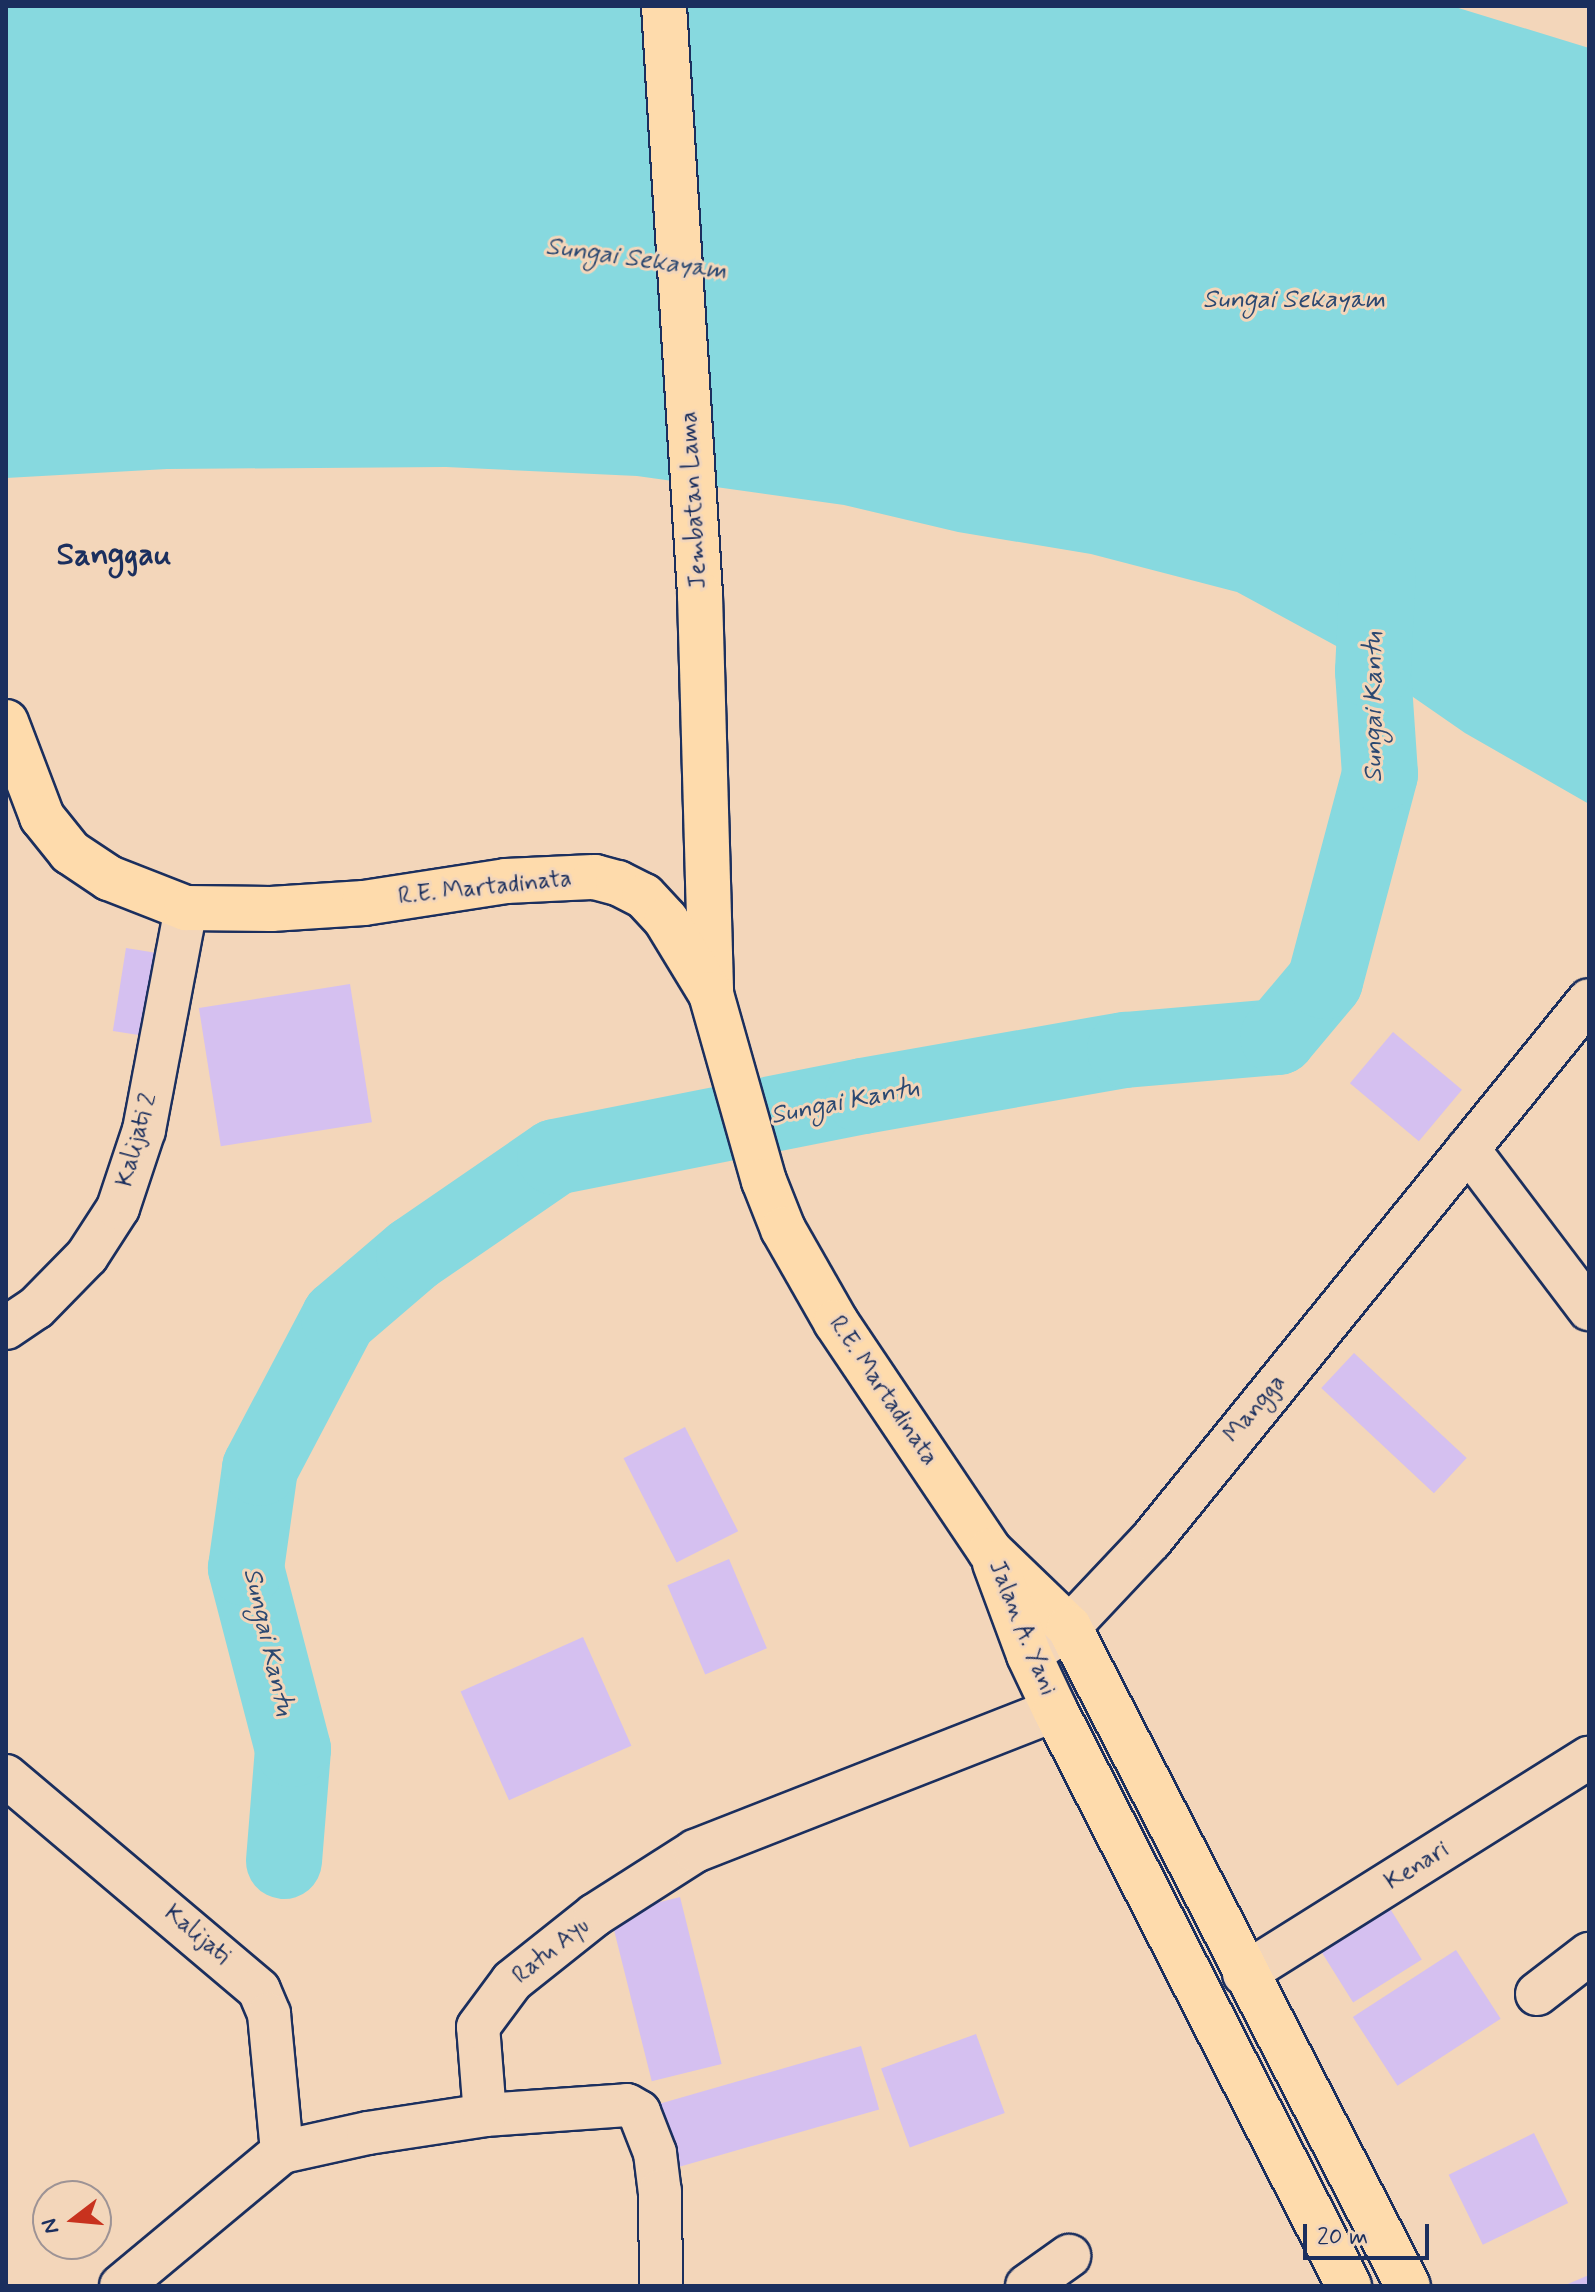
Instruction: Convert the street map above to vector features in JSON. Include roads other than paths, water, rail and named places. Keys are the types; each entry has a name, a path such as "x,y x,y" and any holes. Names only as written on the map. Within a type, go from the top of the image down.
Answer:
{"highway":[{"name":"Jembatan Lama","path":"664,6 700,595 711,994"},
{"name":"R.E. Martadinata","path":"6,722 42,817 70,852 109,878 186,908 287,908 364,903 506,881 595,877 618,883 644,896 666,920 711,994 764,1181 783,1229 836,1322 990,1551"},
{"name":"Jalan A. Yani","path":"990,1551 1069,1627 1244,1974 1408,2286"},
{"name":"Jalan A. Yani","path":"990,1551 1029,1655 1055,1710 1349,2286"}],"street":[{"name":"Kalijati 2","path":"6,1328 36,1308 87,1256 118,1208 144,1130 186,908"},
{"name":"Mangga","path":"1029,1655 1069,1627 1151,1540 1589,1000"},
{"path":"1468,1149 1589,1309"},
{"name":"Ratu Ayu","path":"485,2115 478,2027 512,1981 595,1915 695,1851 728,1835 875,1783 1055,1710"},
{"name":"Kenari","path":"1244,1974 1589,1758"},
{"name":"Kalijati","path":"6,1776 259,1990 269,2014 282,2152"},
{"path":"1537,1994 1589,1954"},
{"path":"121,2286 282,2152 368,2133 485,2115 627,2105 639,2112 655,2153 660,2191 661,2286"},
{"path":"1027,2286 1069,2256"}],"water":[{"name":"Sungai Sekayam","path":"6,6 1452,6 1589,48 1589,804 1465,733 1351,654 1237,592 1091,554 958,532 844,505 637,476 446,467 167,469 6,478"}],"waterway":[{"name":"Sungai Kantu","path":"284,1861 293,1749 246,1568 260,1468 339,1318 414,1254 555,1157 863,1096 1125,1050 1278,1037 1325,981 1380,774 1373,671 1378,568"}],"district":[{"name":"Sanggau","path":"114,555"}]}
